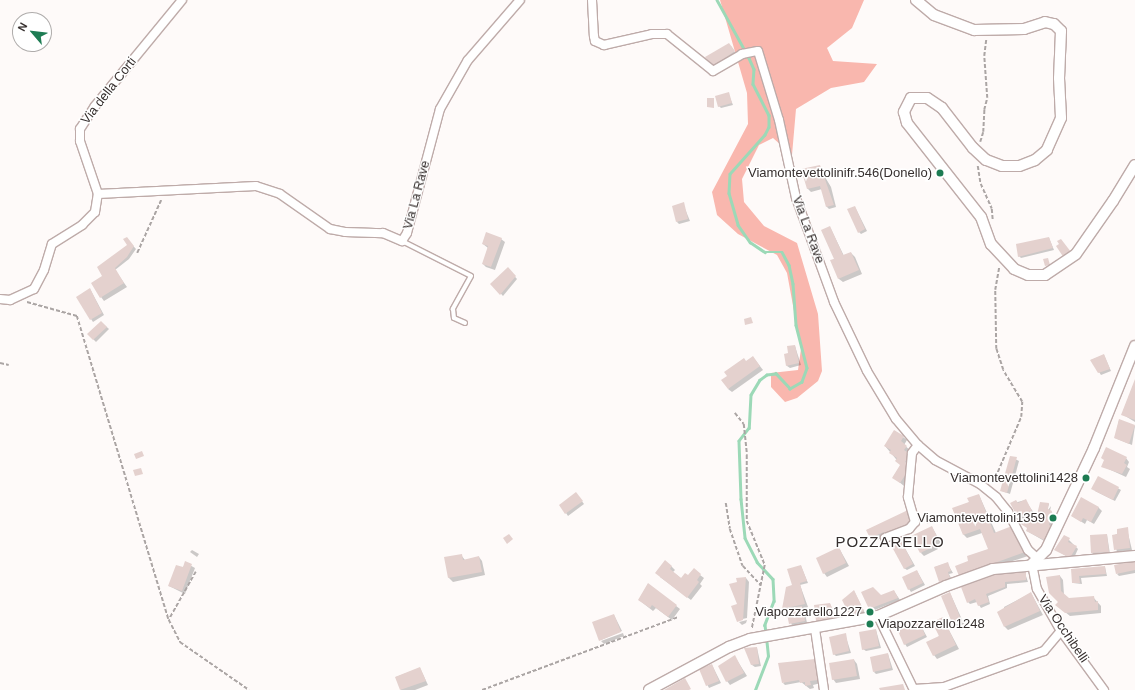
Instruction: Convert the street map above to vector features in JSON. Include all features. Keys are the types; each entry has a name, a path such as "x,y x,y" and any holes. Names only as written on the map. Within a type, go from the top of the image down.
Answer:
{"street":[{"name":"Via della Corti","path":"98,194 80,141 80,129 95,106 182,0"},
{"name":"Via La Rave","path":"98,194 164,192 194,187 256,186 280,194 330,229 345,232 383,234 402,241 407,233 440,109 468,60 520,0"},
{"name":"Via La Rave","path":"592,0 595,41 604,45 652,34 667,34 713,71 752,50 759,53 774,100 796,198 834,302 867,371 896,419 918,445 935,460 990,491 1008,512 1034,561"},
{"path":"916,0 934,15 953,24 986,31 1024,29 1045,22 1058,27 1062,36 1059,78 1061,118 1047,150 1035,160 1019,166 1002,166 986,160 977,152 934,102 922,96 907,102 904,112 907,123 981,217 987,233 1001,258 1014,269 1028,275 1045,275 1059,267 1076,254 1089,237 1135,165"},
{"path":"0,299 10,300 34,289 44,270 52,244 90,218 98,204 98,194"},
{"path":"1034,561 1046,550 1094,448 1132,365 1135,346"},
{"path":"885,538 909,529 915,522 908,497 912,453 918,445"},
{"path":"649,690 729,647 753,639 815,629 878,616 987,571 1034,561 1050,565 1135,556"},
{"name":"Via Occhibelli","path":"1034,561 1037,589 1062,631 1104,690"},
{"path":"878,616 914,690 944,687 1044,651 1062,631"},
{"path":"815,629 824,690"}],"lane":[{"path":"402,241 471,276 453,309 454,318 465,323"}],"path":[{"path":"986,31 984,56 987,98 984,110 983,132 977,152 981,184 994,218 987,233"},
{"path":"137,253 164,192"},
{"path":"990,491 1021,417 1022,402 1003,370 996,348 995,290 1001,258"},
{"path":"10,300 38,304 77,316 169,620 180,642 249,690"},
{"path":"0,363 9,365"},
{"path":"736,413 744,424 747,455 747,521 765,565 753,639"},
{"path":"726,502 730,529 743,566 761,585"},
{"path":"169,620 196,572"},
{"path":"482,690 678,617"}],"shaded area":[{"path":"720,0 864,0 852,28 827,48 833,61 877,64 864,82 831,88 796,109 792,155 773,138 759,145 742,179 744,202 764,226 797,243 818,314 822,371 818,381 797,398 785,402 771,387 771,373 798,370 801,349 787,273 777,255 738,234 717,215 712,192 748,124 747,93"}],"building":[{"path":"729,43 735,51 712,67 705,57"},
{"path":"729,92 732,103 718,107 715,96"},
{"path":"707,98 714,98 714,108 707,107"},
{"path":"820,165 834,205 826,207 820,186 807,189 801,169"},
{"path":"684,202 688,219 676,222 672,206"},
{"path":"855,206 865,229 858,233 847,209"},
{"path":"830,226 843,255 851,252 859,270 838,279 830,260 834,259 821,230"},
{"path":"486,232 502,238 491,267 482,264 488,246 482,244"},
{"path":"127,237 134,246 127,257 115,268 124,283 100,298 91,283 102,276 97,267 127,245 123,239"},
{"path":"1049,237 1053,248 1018,257 1016,244"},
{"path":"1061,239 1071,252 1064,258 1056,246 1059,244 1057,241"},
{"path":"1048,258 1050,265 1045,266 1043,259"},
{"path":"508,267 516,276 500,295 490,284"},
{"path":"90,288 102,313 90,320 76,297"},
{"path":"751,317 753,323 745,325 744,319"},
{"path":"101,321 107,327 93,340 87,334"},
{"path":"795,345 799,363 786,366 784,354 788,353 787,346"},
{"path":"1104,354 1110,369 1098,373 1090,360"},
{"path":"753,356 760,366 728,389 721,380 727,376 724,372 744,358 746,361"},
{"path":"1135,379 1135,420 1121,415"},
{"path":"1119,419 1135,425 1129,444 1114,438"},
{"path":"894,430 904,436 901,441 907,446 904,450 910,454 905,462 909,464 908,471 900,483 892,478 900,465 895,461 897,458 889,453 891,450 884,446"},
{"path":"1106,447 1127,457 1124,463 1127,465 1122,474 1101,467 1104,460 1101,458"},
{"path":"142,451 144,456 136,459 134,454"},
{"path":"1010,456 1017,457 1007,493 1000,491"},
{"path":"141,468 143,474 135,476 133,470"},
{"path":"1098,476 1119,487 1113,500 1091,489"},
{"path":"576,492 583,501 565,514 559,505"},
{"path":"979,494 994,533 1012,526 1025,552 959,576 955,566 968,561 967,556 988,549 980,529 963,535 952,508 969,502 967,498"},
{"path":"1081,497 1099,507 1091,522 1083,518 1081,522 1071,516"},
{"path":"1026,499 1032,511 1018,518 1010,503 1016,500 1018,503"},
{"path":"1040,502 1049,503 1048,509 1052,511 1049,525 1051,526 1044,540 1026,531 1027,528 1021,524 1025,516 1031,520 1033,517 1036,519"},
{"path":"908,510 913,522 885,535 884,532 870,538 866,530"},
{"path":"931,515 933,521 927,524 924,517"},
{"path":"932,526 938,539 933,541 935,546 920,553 911,536"},
{"path":"1128,527 1130,548 1114,550 1112,535 1117,534 1117,529"},
{"path":"509,534 513,539 507,544 503,538"},
{"path":"1107,534 1109,552 1091,553 1090,535"},
{"path":"1064,535 1070,538 1068,542 1077,546 1070,558 1054,550"},
{"path":"902,542 913,564 904,569 892,547"},
{"path":"839,547 846,563 823,574 816,558"},
{"path":"462,554 463,560 479,556 482,572 448,578 444,557"},
{"path":"665,560 672,566 670,569 681,578 685,573 688,575 694,568 701,574 697,580 699,582 687,598 655,573"},
{"path":"185,561 192,564 182,591 168,586 176,565 183,567"},
{"path":"1135,561 1135,570 1116,574 1114,565"},
{"path":"948,562 951,571 948,572 950,578 939,582 934,567"},
{"path":"801,565 807,581 800,583 805,604 782,609 786,587 792,585 787,569"},
{"path":"1105,566 1106,574 1079,576 1080,583 1072,583 1071,569"},
{"path":"917,570 923,583 908,590 902,577"},
{"path":"1026,572 1026,580 1005,582 1005,587 986,594 989,602 978,606 975,599 967,603 961,587 997,574"},
{"path":"1060,575 1061,591 1069,598 1094,596 1095,602 1098,601 1098,610 1065,613 1055,605 1058,602 1049,593 1046,577"},
{"path":"746,577 743,620 737,622 731,606 737,604 729,584 737,582 736,578"},
{"path":"648,583 677,605 668,617 652,605 650,608 638,600"},
{"path":"873,587 881,595 894,590 898,598 869,609 861,592"},
{"path":"854,590 864,611 850,616 842,600"},
{"path":"950,592 962,622 953,625 941,596"},
{"path":"1031,592 1040,611 1004,627 997,612"},
{"path":"830,603 836,618 816,621 814,605"},
{"path":"802,606 805,621 789,624 786,609"},
{"path":"614,614 621,632 599,641 592,622"},
{"path":"943,617 956,645 933,656 926,642 939,636 932,622"},
{"path":"919,621 925,635 904,645 898,631"},
{"path":"876,629 879,646 862,650 859,632"},
{"path":"846,633 849,651 833,655 829,637"},
{"path":"757,647 759,664 751,665 744,648"},
{"path":"888,653 891,668 873,672 870,657"},
{"path":"735,655 744,673 726,682 718,666"},
{"path":"815,659 818,680 810,681 811,685 805,686 805,682 800,683 799,680 782,683 778,663"},
{"path":"854,659 857,676 832,680 829,663"},
{"path":"712,664 719,681 706,686 699,669"},
{"path":"420,667 426,681 400,690 395,677"},
{"path":"685,678 691,689 664,690"},
{"path":"903,684 905,690 880,690 879,688"}],"waterway":[{"path":"717,0 754,69 753,84 769,115 769,127 765,135 730,174 729,193 738,225 750,242 765,252 782,252 789,265 793,284 796,325 807,368 802,382 790,389 776,374 767,375 760,380 751,395 749,428 739,441 741,499 745,538 757,562 773,579 774,601 765,625 766,633"},
{"path":"755,690 768,656 766,638"}],"place":[{"name":"Viamontevettolinifr.546(Donello)","path":"940,173"},
{"name":"Viamontevettolini1428","path":"1086,478"},
{"name":"Viamontevettolini1359","path":"1053,518"},
{"name":"Viapozzarello1227","path":"870,612"},
{"name":"Viapozzarello1248","path":"870,624"}],"district":[{"name":"POZZARELLO","path":"890,542"}]}
